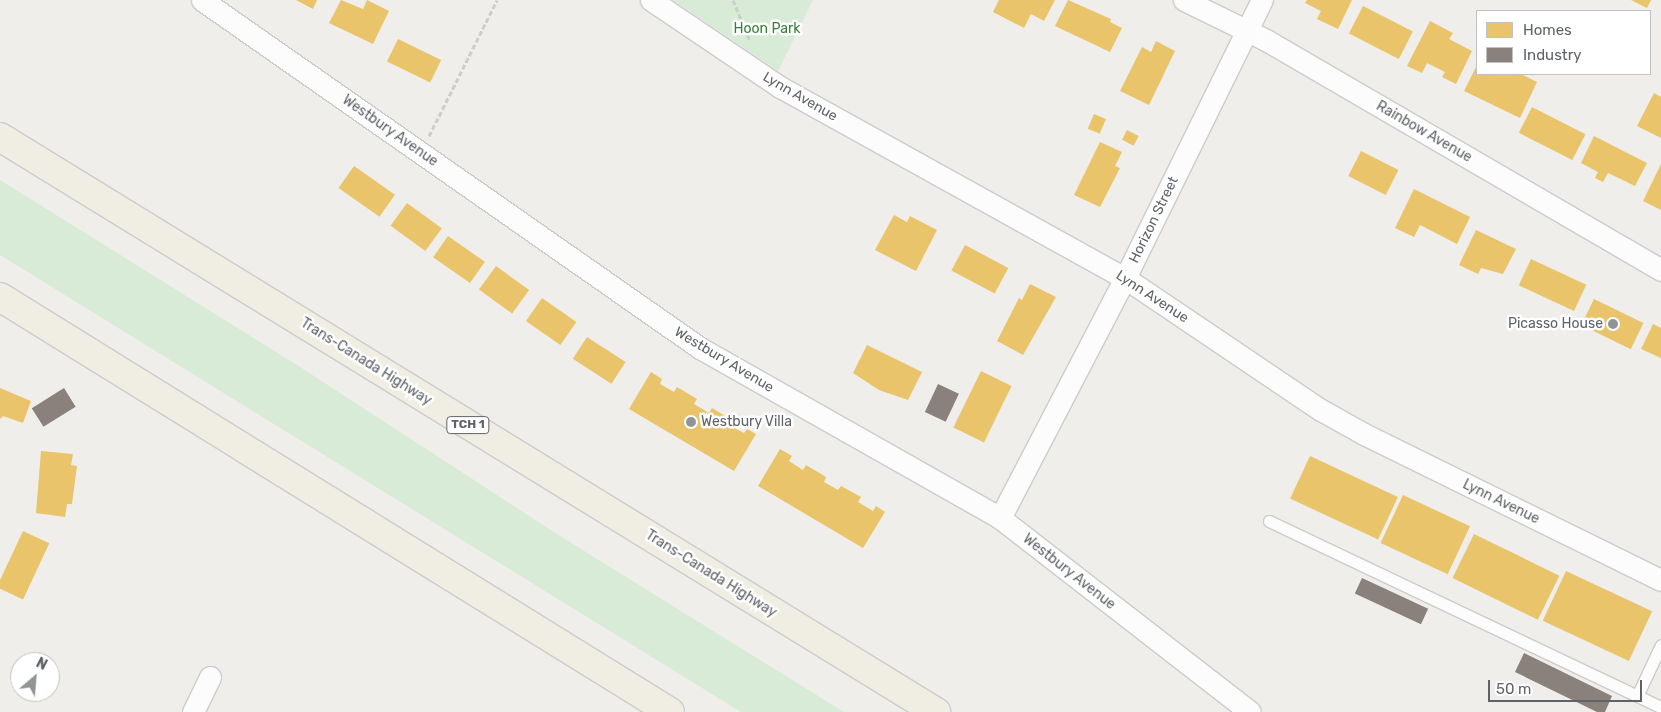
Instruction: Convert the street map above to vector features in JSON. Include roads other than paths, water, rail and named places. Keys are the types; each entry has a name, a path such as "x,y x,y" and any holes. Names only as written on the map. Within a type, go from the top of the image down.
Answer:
{"highway":[{"name":"Trans-Canada Highway","path":"0,137 936,712"},
{"path":"0,297 670,712"}],"street":[{"name":"Westbury Avenue","path":"202,0 700,348 1000,518 1250,712"},
{"name":"Lynn Avenue","path":"651,0 780,86 1125,278 1322,410 1364,434 1661,580"},
{"name":"Rainbow Avenue","path":"1184,0 1246,31 1661,270"},
{"name":"Horizon Street","path":"1000,518 1125,278 1262,0"},
{"path":"193,712 210,677"}],"lane":[{"path":"1269,522 1661,707"},
{"path":"1636,696 1661,645"}],"place":[{"name":"Picasso House","path":"1613,324"},
{"name":"Westbury Villa","path":"691,422"}],"park label":[{"name":"Hoon Park","path":"767,29"}]}
